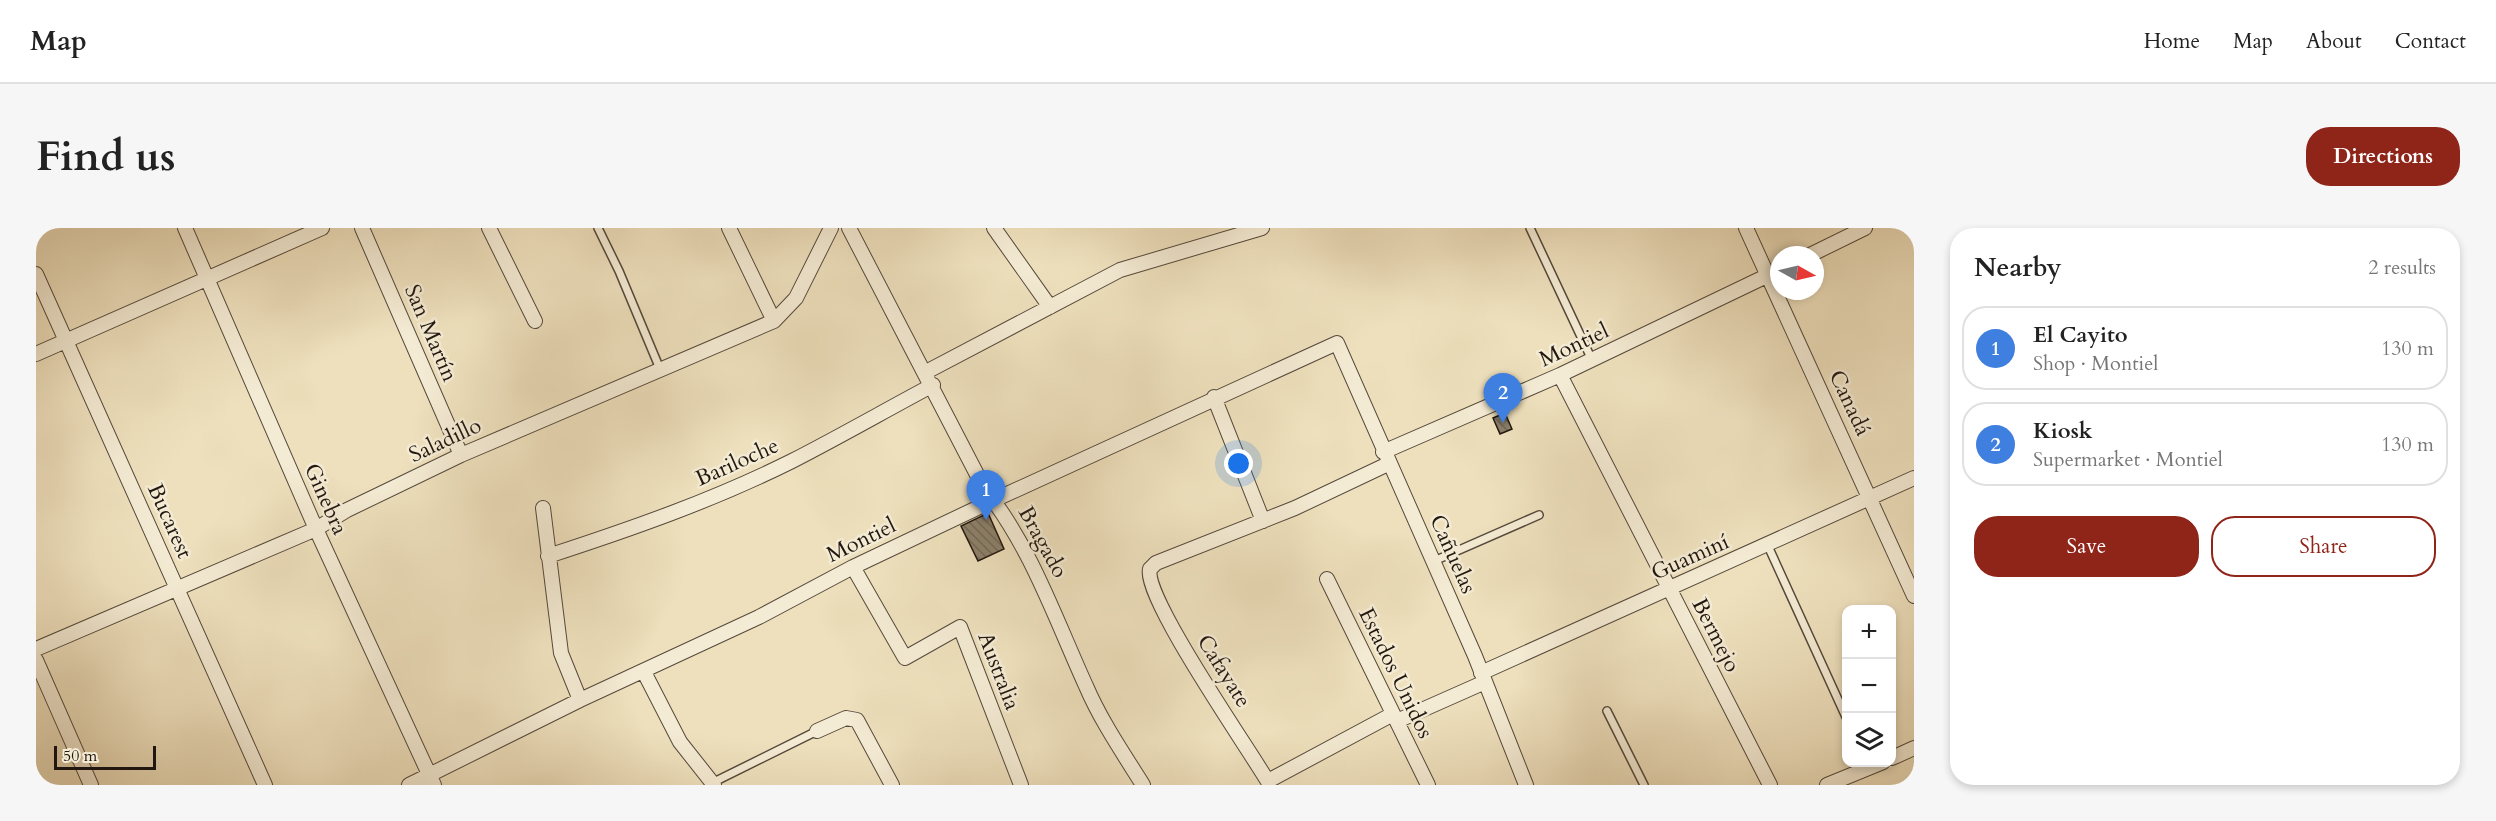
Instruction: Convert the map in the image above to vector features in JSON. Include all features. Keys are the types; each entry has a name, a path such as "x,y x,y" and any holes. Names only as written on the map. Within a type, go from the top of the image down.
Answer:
{"street":[{"name":"Ginebra","path":"185,228 316,529 431,780"},
{"path":"36,354 322,228"},
{"name":"San Martín","path":"362,228 461,455"},
{"path":"489,228 535,321"},
{"path":"729,228 774,321"},
{"name":"Saladillo","path":"36,649 178,591 316,529 347,510 461,455 774,321 796,298 831,228"},
{"name":"Bragado","path":"849,228 933,385 984,488 1011,524 1051,601 1097,708 1143,785"},
{"path":"994,228 1050,307"},
{"path":"926,372 1120,270 1262,228"},
{"name":"Canadá","path":"1746,228 1770,268"},
{"path":"1824,248 1865,228"},
{"name":"Bucarest","path":"36,274 265,785"},
{"name":"Montiel","path":"1149,575 1156,563 1263,521 1386,458 1770,274"},
{"name":"Canadá","path":"1785,300 1914,596"},
{"name":"Montiel","path":"409,785 431,780 580,700 759,617 853,567 1337,343"},
{"name":"Cañuelas","path":"1337,343 1386,458 1434,561 1526,785"},
{"name":"Bermejo","path":"1560,375 1770,785"},
{"name":"Bariloche","path":"548,556 676,511 739,485 791,461 933,385"},
{"path":"1214,398 1263,521"},
{"name":"Guaminí","path":"1269,783 1395,718 1669,589 1914,478"},
{"path":"543,508 561,652 580,700"},
{"name":"Australia","path":"853,567 905,658 960,627 1021,785"},
{"name":"Cafayate","path":"1149,575 1176,634 1269,783"},
{"name":"Estados Unidos","path":"1327,579 1428,785"},
{"path":"36,660 91,785"},
{"path":"644,672 680,742 713,784"},
{"path":"817,731 846,718 857,720 892,785"},
{"path":"1896,756 1914,748"},
{"path":"1827,785 1867,767"}],"lane":[{"path":"598,228 619,271 660,369"},
{"path":"1530,228 1592,360"},
{"path":"1434,561 1539,515"},
{"path":"1768,546 1844,713"},
{"path":"1607,711 1644,785"},
{"path":"713,784 817,731"}],"building":[{"path":"1505,413 1512,429 1500,434 1493,418"},
{"path":"988,513 1004,549 978,561 961,526"}],"place":[{"name":"Kiosk","path":"1503,423"},
{"name":"El Cayito","path":"986,520"}]}
